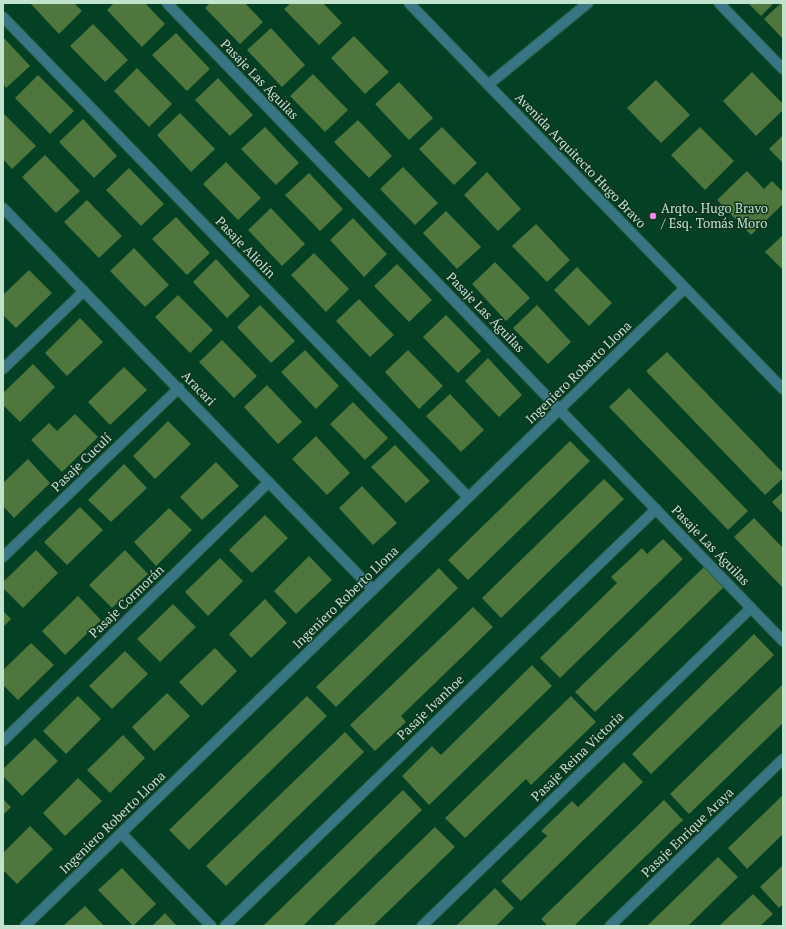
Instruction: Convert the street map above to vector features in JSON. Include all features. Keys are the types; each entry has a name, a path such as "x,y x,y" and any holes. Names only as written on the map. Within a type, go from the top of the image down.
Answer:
{"street":[{"name":"Pasaje Las Águilas","path":"167,3 783,640"},
{"name":"Avenida Arquitecto Hugo Bravo","path":"409,3 783,389"},
{"path":"488,85 588,3"},
{"path":"719,3 783,69"},
{"name":"Pasaje Aliolín","path":"3,16 468,497"},
{"name":"Aracari","path":"3,208 373,590"},
{"name":"Ingeniero Roberto Llona","path":"30,924 121,833 685,288"},
{"path":"3,369 84,291"},
{"name":"Pasaje Cuculí","path":"3,557 179,388"},
{"name":"Pasaje Cormorán","path":"3,741 269,482"},
{"name":"Pasaje Ivanhoe","path":"225,926 656,509"},
{"name":"Pasaje Reina Victoria","path":"422,926 751,608"},
{"name":"Pasaje Enrique Araya","path":"610,926 783,759"},
{"path":"121,833 211,926"}],"building":[{"path":"30,3 74,3 82,11 59,34"},
{"path":"114,3 145,3 165,24 142,47 107,10"},
{"path":"210,3 245,3 263,22 240,44 205,8"},
{"path":"291,3 323,3 342,23 319,45 284,9"},
{"path":"748,3 774,3 761,16"},
{"path":"781,3 783,3 783,39 764,19"},
{"path":"93,24 128,60 105,82 70,46"},
{"path":"271,28 305,65 282,87 247,50"},
{"path":"176,33 210,69 187,91 152,55"},
{"path":"354,36 389,72 365,94 331,58"},
{"path":"3,37 30,66 6,88 3,84"},
{"path":"137,68 172,104 149,127 114,91"},
{"path":"752,72 783,104 783,110 756,136 723,101"},
{"path":"313,74 348,110 325,132 290,96"},
{"path":"38,75 74,111 50,134 15,98"},
{"path":"218,78 253,115 230,136 195,100"},
{"path":"656,80 690,115 661,143 627,108"},
{"path":"399,82 433,118 409,140 375,104"},
{"path":"3,113 36,146 12,169 3,159"},
{"path":"180,113 215,149 191,172 157,135"},
{"path":"83,119 117,156 94,178 59,142"},
{"path":"358,120 392,156 369,178 334,142"},
{"path":"265,127 299,163 276,185 241,149"},
{"path":"442,127 477,163 454,185 419,149"},
{"path":"700,127 734,161 705,190 671,155"},
{"path":"783,135 783,163 769,149"},
{"path":"45,155 80,191 56,213 22,177"},
{"path":"226,162 261,198 238,220 203,184"},
{"path":"403,167 438,203 415,225 380,189"},
{"path":"129,168 164,204 141,226 106,190"},
{"path":"747,171 764,189 772,181 783,192 783,204 751,235 717,200"},
{"path":"487,172 521,209 498,231 464,195"},
{"path":"309,173 343,209 320,231 285,195"},
{"path":"87,200 122,236 99,258 64,222"},
{"path":"271,208 305,244 282,266 248,230"},
{"path":"446,211 481,247 457,269 423,233"},
{"path":"176,217 210,253 187,275 152,239"},
{"path":"353,218 387,254 364,277 330,240"},
{"path":"536,224 570,260 547,282 512,246"},
{"path":"783,235 783,270 765,252"},
{"path":"134,248 169,285 145,307 110,271"},
{"path":"314,253 349,289 326,312 291,275"},
{"path":"216,259 250,296 227,318 193,282"},
{"path":"495,262 530,298 506,321 472,284"},
{"path":"397,264 432,300 409,322 374,286"},
{"path":"577,267 612,303 589,326 554,290"},
{"path":"29,270 52,293 16,328 3,315 3,295"},
{"path":"178,295 213,330 190,353 155,317"},
{"path":"359,299 394,335 370,357 336,321"},
{"path":"260,305 295,341 271,363 237,327"},
{"path":"537,305 571,342 548,364 513,328"},
{"path":"446,315 481,351 458,373 423,337"},
{"path":"80,318 103,342 67,376 45,353"},
{"path":"222,340 257,376 234,398 199,362"},
{"path":"305,350 339,386 316,409 281,372"},
{"path":"408,350 443,386 419,409 385,372"},
{"path":"667,352 783,473 783,478 765,495 646,371"},
{"path":"488,358 522,395 499,417 465,381"},
{"path":"33,364 55,387 20,422 3,405 3,393"},
{"path":"124,367 147,390 110,425 88,402"},
{"path":"267,385 302,422 278,444 244,407"},
{"path":"629,388 748,511 728,530 609,407"},
{"path":"450,394 484,430 461,452 426,416"},
{"path":"353,402 388,438 365,460 330,424"},
{"path":"75,414 98,437 62,472 31,440 49,423 57,431"},
{"path":"168,421 191,444 155,479 133,456"},
{"path":"316,436 350,473 327,495 292,459"},
{"path":"570,441 590,461 468,580 448,560"},
{"path":"395,445 430,481 406,503 371,467"},
{"path":"28,459 50,483 14,518 3,506 3,483"},
{"path":"216,462 239,486 202,520 180,497"},
{"path":"124,464 147,488 111,522 88,500"},
{"path":"604,479 624,499 501,618 482,598"},
{"path":"362,486 397,523 373,545 339,508"},
{"path":"783,492 783,514 772,502"},
{"path":"80,507 103,530 67,565 44,542"},
{"path":"169,508 192,530 156,566 134,542"},
{"path":"265,515 288,538 252,573 229,550"},
{"path":"754,518 783,548 783,588 734,537"},
{"path":"663,539 683,559 560,678 540,658 617,583 611,577 642,548 647,554"},
{"path":"36,550 58,573 23,608 3,588 3,582"},
{"path":"125,550 148,574 112,608 89,585"},
{"path":"309,556 332,580 296,614 274,591"},
{"path":"220,558 243,581 208,616 185,592"},
{"path":"704,567 724,587 595,712 575,692"},
{"path":"439,568 458,588 336,707 316,687"},
{"path":"78,596 101,620 65,655 42,631"},
{"path":"265,599 287,623 251,658 229,634"},
{"path":"173,604 196,627 160,662 137,639"},
{"path":"473,607 493,627 401,716 406,722 375,751 350,725"},
{"path":"3,611 11,619 3,627"},
{"path":"754,634 774,655 651,774 632,754"},
{"path":"31,643 54,665 18,700 3,685 3,670"},
{"path":"215,648 237,671 202,706 179,682"},
{"path":"125,651 148,674 112,709 89,686"},
{"path":"532,665 552,686 429,805 402,776 432,746 441,755"},
{"path":"783,684 783,723 689,814 670,794"},
{"path":"167,693 190,716 154,751 132,727"},
{"path":"78,696 101,719 66,754 43,731"},
{"path":"307,696 327,716 189,850 169,830"},
{"path":"571,696 596,722 531,785 526,779 465,838 445,818"},
{"path":"345,732 364,752 226,886 206,866"},
{"path":"123,735 145,758 110,793 87,770"},
{"path":"35,738 58,761 22,796 3,776 3,769"},
{"path":"624,762 643,782 521,901 501,881 547,836 541,831 572,801 578,807"},
{"path":"78,778 102,801 65,836 43,813"},
{"path":"403,790 422,810 303,926 263,926"},
{"path":"783,795 783,834 747,869 728,848"},
{"path":"3,799 11,807 3,815"},
{"path":"664,800 683,820 574,926 548,926 541,919"},
{"path":"30,826 53,849 17,884 3,870 3,853"},
{"path":"435,827 455,847 373,926 333,926"},
{"path":"718,857 738,877 688,926 647,926"},
{"path":"783,865 783,904 779,908 760,887"},
{"path":"122,868 156,904 133,926 98,890"},
{"path":"495,888 514,908 496,926 456,926"},
{"path":"753,894 773,914 760,926 719,926"},
{"path":"85,906 104,926 63,926"},
{"path":"165,913 177,926 152,926"}],"place":[{"name":"Arqto. Hugo Bravo / Esq. Tomás Moro","path":"653,216"}]}
